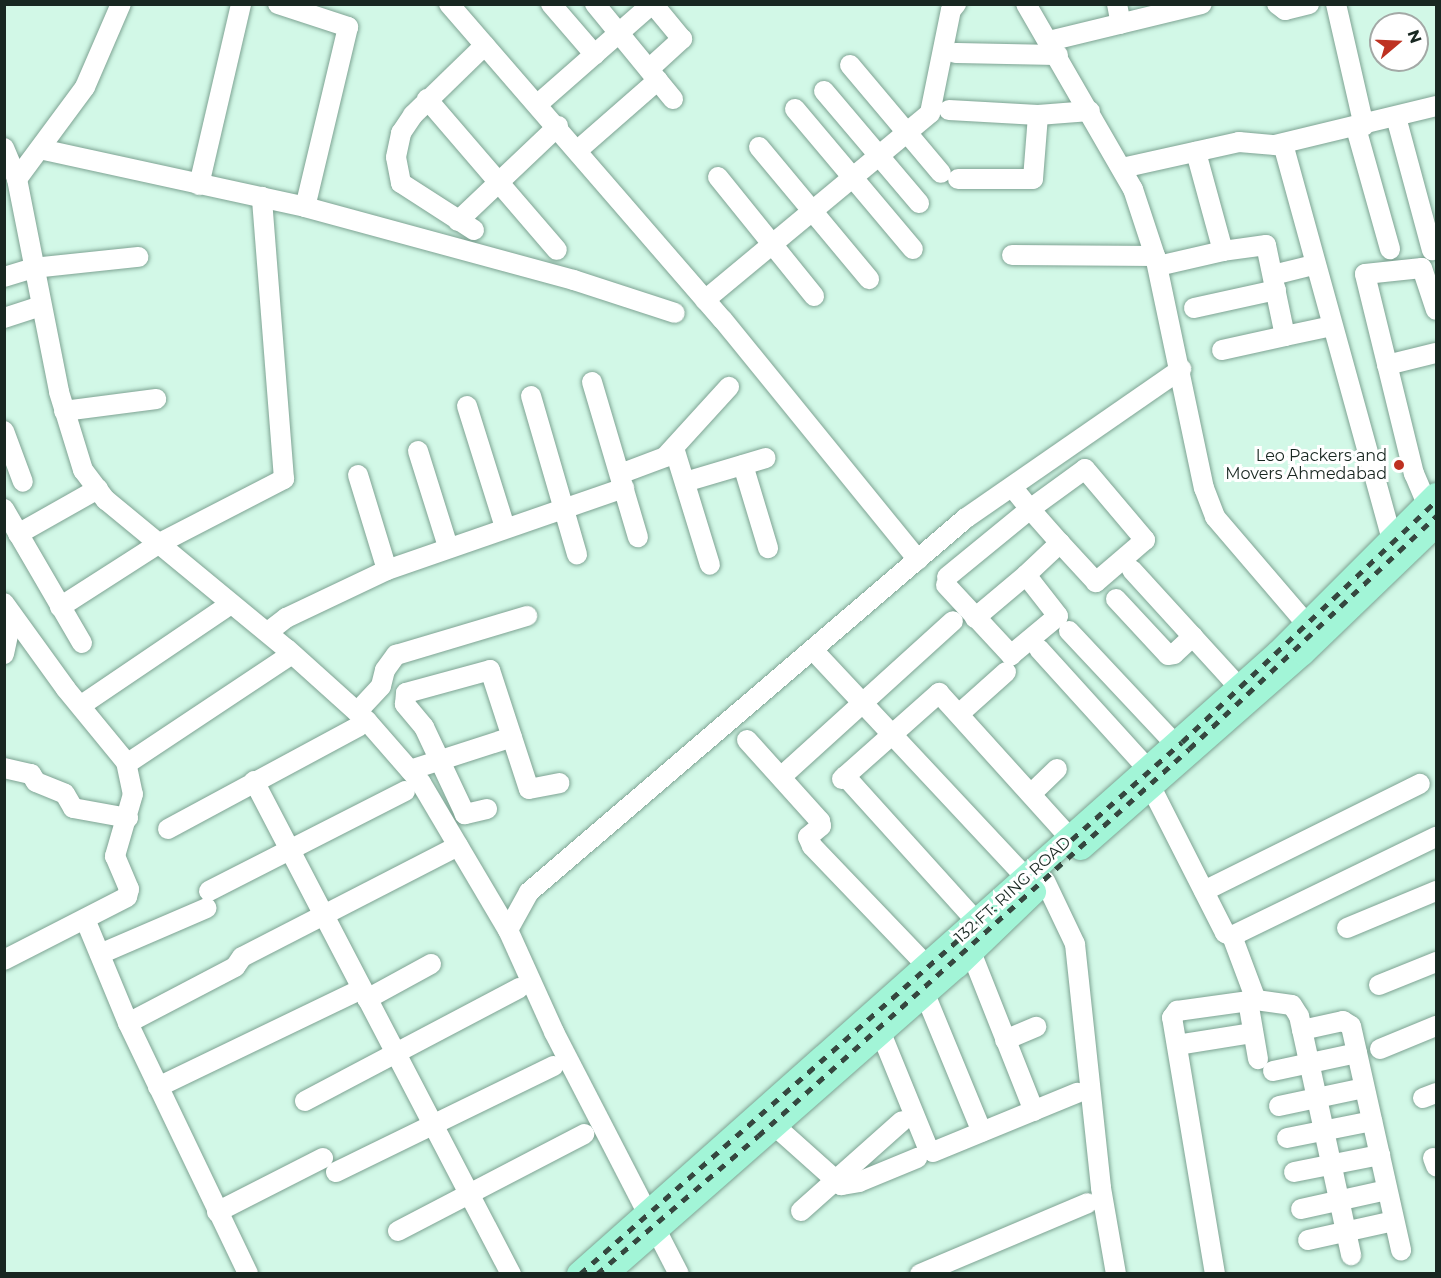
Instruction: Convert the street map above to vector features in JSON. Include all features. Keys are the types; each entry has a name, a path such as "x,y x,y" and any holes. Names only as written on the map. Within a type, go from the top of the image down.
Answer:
{"main road":[{"name":"132 FT. RING ROAD","path":"579,1274 775,1126 925,994 971,952 1070,838 1150,779 1175,744 1239,687 1312,631 1392,539 1433,508"},
{"name":"132 FT. RING ROAD","path":"606,1274 652,1219 927,966 977,922 1035,879 1150,779 1312,631 1433,508"}],"street":[{"path":"17,179 85,87 121,4"},
{"path":"199,185 241,4"},
{"path":"278,4 348,27 305,207"},
{"path":"551,4 595,55"},
{"path":"595,4 674,99"},
{"path":"538,104 652,4 682,39 653,74 578,150"},
{"path":"705,300 816,211 930,113 951,10 956,4"},
{"path":"1026,4 1054,48 1122,168 1157,261 1204,488 1215,517 1312,631"},
{"path":"1117,4 1121,24"},
{"path":"955,53 1054,48 1121,24 1202,4"},
{"path":"1277,4 1285,10 1309,4"},
{"path":"1336,4 1360,127 1389,249"},
{"path":"461,9 485,45 558,126 705,300 918,560"},
{"path":"485,45 427,99 401,133 396,171 401,183 466,226 499,183 558,126"},
{"path":"850,65 907,133 950,176 1033,179 1038,115"},
{"path":"824,91 919,203"},
{"path":"427,99 557,250"},
{"path":"1122,168 1239,142 1256,147 1282,144 1436,108"},
{"path":"795,109 913,249"},
{"path":"949,110 1038,115 1090,111"},
{"path":"1396,117 1431,249"},
{"path":"1282,144 1313,265 1392,539"},
{"path":"759,147 816,211 869,279"},
{"path":"4,148 17,179 40,306 64,411 83,470 98,489 158,544 292,654 410,770 508,930 554,1032 679,1274"},
{"path":"40,149 305,207 574,280 675,313"},
{"path":"1196,152 1223,251"},
{"path":"718,177 814,296"},
{"path":"60,607 158,544 284,479 262,197"},
{"path":"1012,255 1157,261 1263,243 1275,283 1285,336"},
{"path":"4,278 33,268 138,257"},
{"path":"1194,308 1275,283 1313,265"},
{"path":"1433,508 1414,474 1366,272 1422,268 1437,310"},
{"path":"4,318 40,306"},
{"path":"1222,350 1332,326"},
{"path":"1387,365 1437,353"},
{"path":"508,930 529,892 918,560 1012,487 1180,369"},
{"path":"592,382 638,537"},
{"path":"268,632 286,618 387,570 563,508 622,481 655,463 674,448 729,387"},
{"path":"531,396 577,554"},
{"path":"64,411 156,399"},
{"path":"468,406 505,527"},
{"path":"4,431 23,482"},
{"path":"674,448 710,565"},
{"path":"418,451 448,547"},
{"path":"685,482 766,458"},
{"path":"743,465 768,548"},
{"path":"1012,487 1030,509 1060,543 1096,582 1145,540 1087,469 1030,509 946,581 975,618 1009,655 1058,616 1026,575"},
{"path":"358,475 387,570"},
{"path":"18,534 98,489"},
{"path":"4,509 82,644"},
{"path":"975,618 1060,543"},
{"path":"1132,570 1239,687"},
{"path":"1116,598 1168,655 1174,654 1192,636"},
{"path":"86,702 231,604"},
{"path":"4,654 8,610"},
{"path":"4,960 85,919 129,893 115,856 128,818 133,794 127,764 8,610"},
{"path":"168,829 358,719 381,686 384,670 396,655 527,616"},
{"path":"781,777 953,621"},
{"path":"1069,631 1175,744"},
{"path":"813,650 891,735 1035,879 1075,944 1101,1188 1116,1274"},
{"path":"1039,650 1150,779 1225,933 1232,936 1437,837"},
{"path":"131,761 292,654"},
{"path":"487,809 465,814 424,728 403,700 406,693 490,670 529,789 559,783"},
{"path":"959,714 1006,672"},
{"path":"977,922 844,777 938,693 1070,838"},
{"path":"410,770 512,737"},
{"path":"747,740 820,821 821,826 808,839 812,846 927,966"},
{"path":"4,768 31,774 36,782 65,794 73,808 128,818"},
{"path":"1030,794 1057,769"},
{"path":"254,781 511,1274"},
{"path":"1204,891 1420,784"},
{"path":"100,954 208,899 291,850 405,791"},
{"path":"128,1023 324,915 458,846"},
{"path":"1347,928 1437,891"},
{"path":"85,919 128,1023 248,1274"},
{"path":"1232,936 1252,1001 1253,1033 1265,1065 1310,1062 1357,1053"},
{"path":"971,952 1034,1111"},
{"path":"1379,985 1437,962"},
{"path":"158,1087 431,964"},
{"path":"306,1101 519,988"},
{"path":"925,994 982,1132"},
{"path":"1215,1274 1172,1018 1177,1011 1252,1001 1292,1005 1302,1030 1310,1062 1351,1255"},
{"path":"1302,1030 1347,1022 1357,1053 1401,1250"},
{"path":"1380,1048 1437,1026"},
{"path":"1005,1040 1036,1028"},
{"path":"881,1033 930,1150 936,1151 1077,1093"},
{"path":"1177,1045 1253,1033"},
{"path":"217,1212 433,1124 553,1066"},
{"path":"1278,1106 1364,1088"},
{"path":"801,1211 902,1121"},
{"path":"1287,1138 1372,1121"},
{"path":"775,1126 835,1183 859,1182 917,1158"},
{"path":"398,1231 584,1134"},
{"path":"1294,1172 1380,1155"},
{"path":"1301,1209 1387,1190"},
{"path":"921,1274 1088,1203"},
{"path":"1308,1240 1394,1221"}],"railway":[{"path":"580,1274 1182,742 1436,501"},
{"path":"597,1274 758,1136 1189,749 1436,516"}],"place":[{"name":"Leo Packers and Movers Ahmedabad","path":"1399,465"}]}
